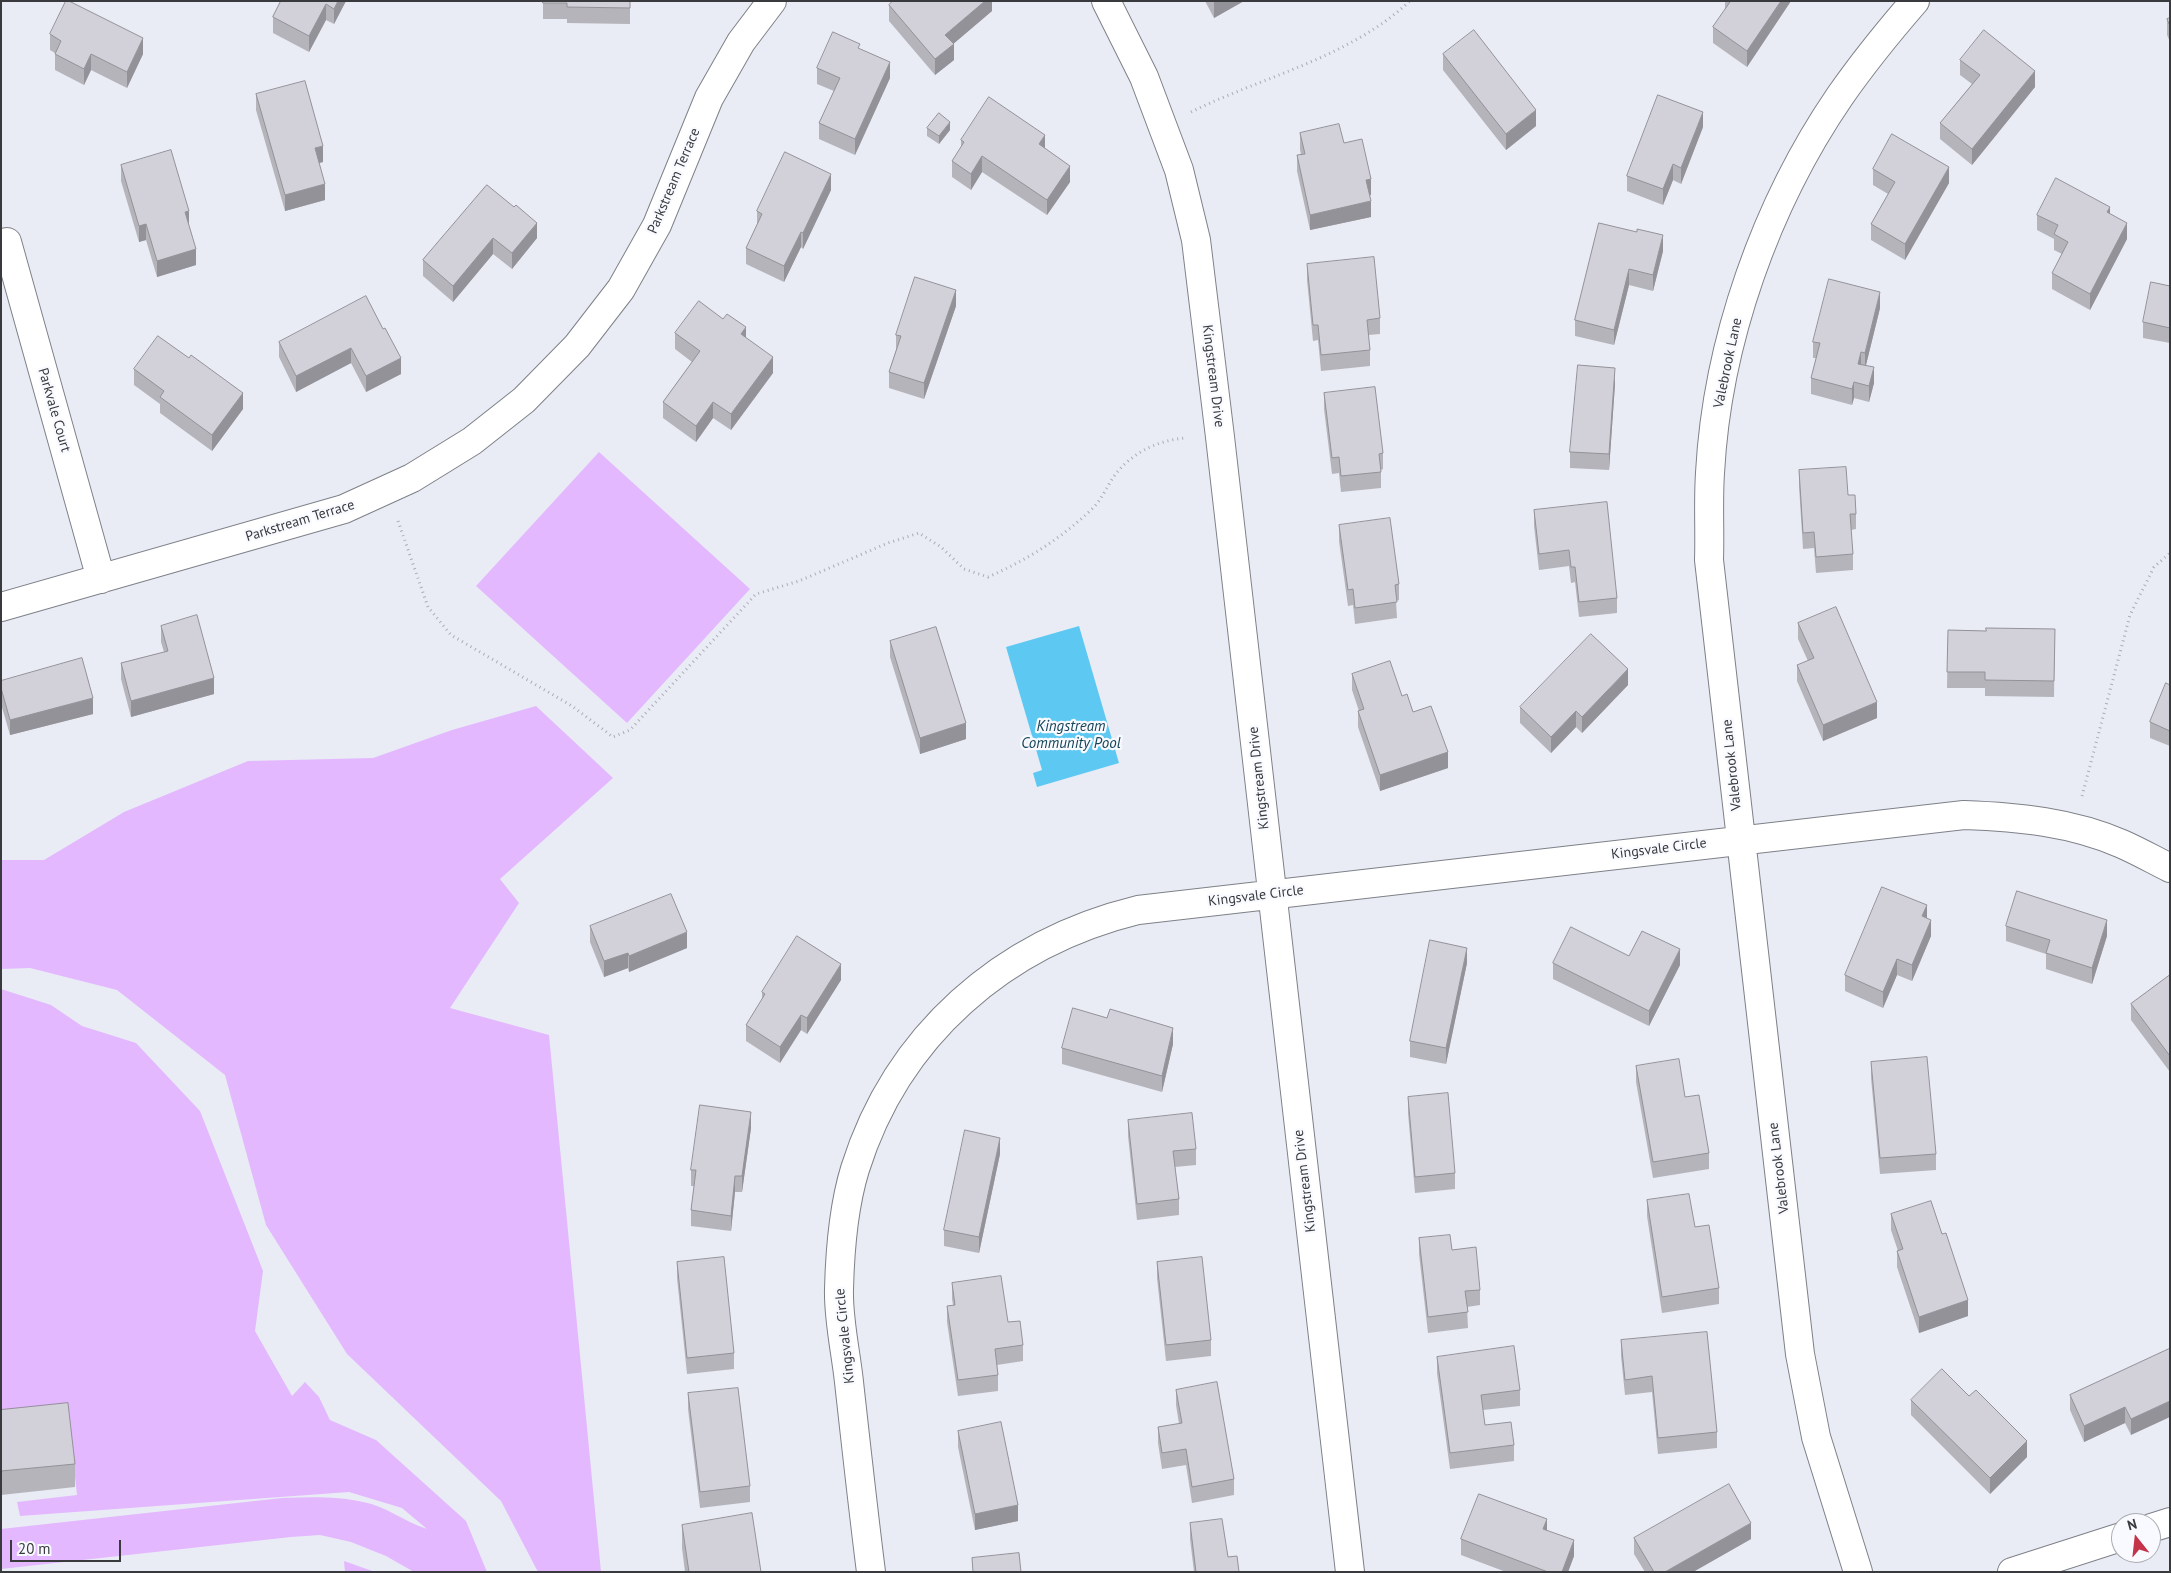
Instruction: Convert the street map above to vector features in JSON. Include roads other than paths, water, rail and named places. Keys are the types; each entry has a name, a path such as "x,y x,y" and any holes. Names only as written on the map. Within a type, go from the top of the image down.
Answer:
{"street":[{"name":"Parkstream Terrace","path":"1,607 344,510 412,478 472,441 524,400 577,346 620,289 657,225 709,98 741,42 772,1"},
{"name":"Kingstream Drive","path":"1106,1 1144,77 1163,126 1179,170 1196,240 1350,1572"},
{"name":"Valebrook Lane","path":"1858,1572 1816,1438 1800,1354 1740,840 1710,560 1710,473 1721,387 1738,313 1764,238 1799,164 1840,96 1887,34 1915,1"},
{"name":"Parkvale Court","path":"7,242 101,579"},
{"name":"Kingsvale Circle","path":"871,1572 839,1292 844,1222 855,1170 877,1112 916,1051 953,1008 998,971 1051,939 1109,917 1138,910 1272,893 1964,815 2019,817 2074,828 2121,844 2170,868"},
{"path":"2012,1572 2111,1540"}],"water":[{"name":"Kingstream Community Pool","path":"1079,626 1119,763 1037,787 1033,773 1042,770 1006,647"}]}
